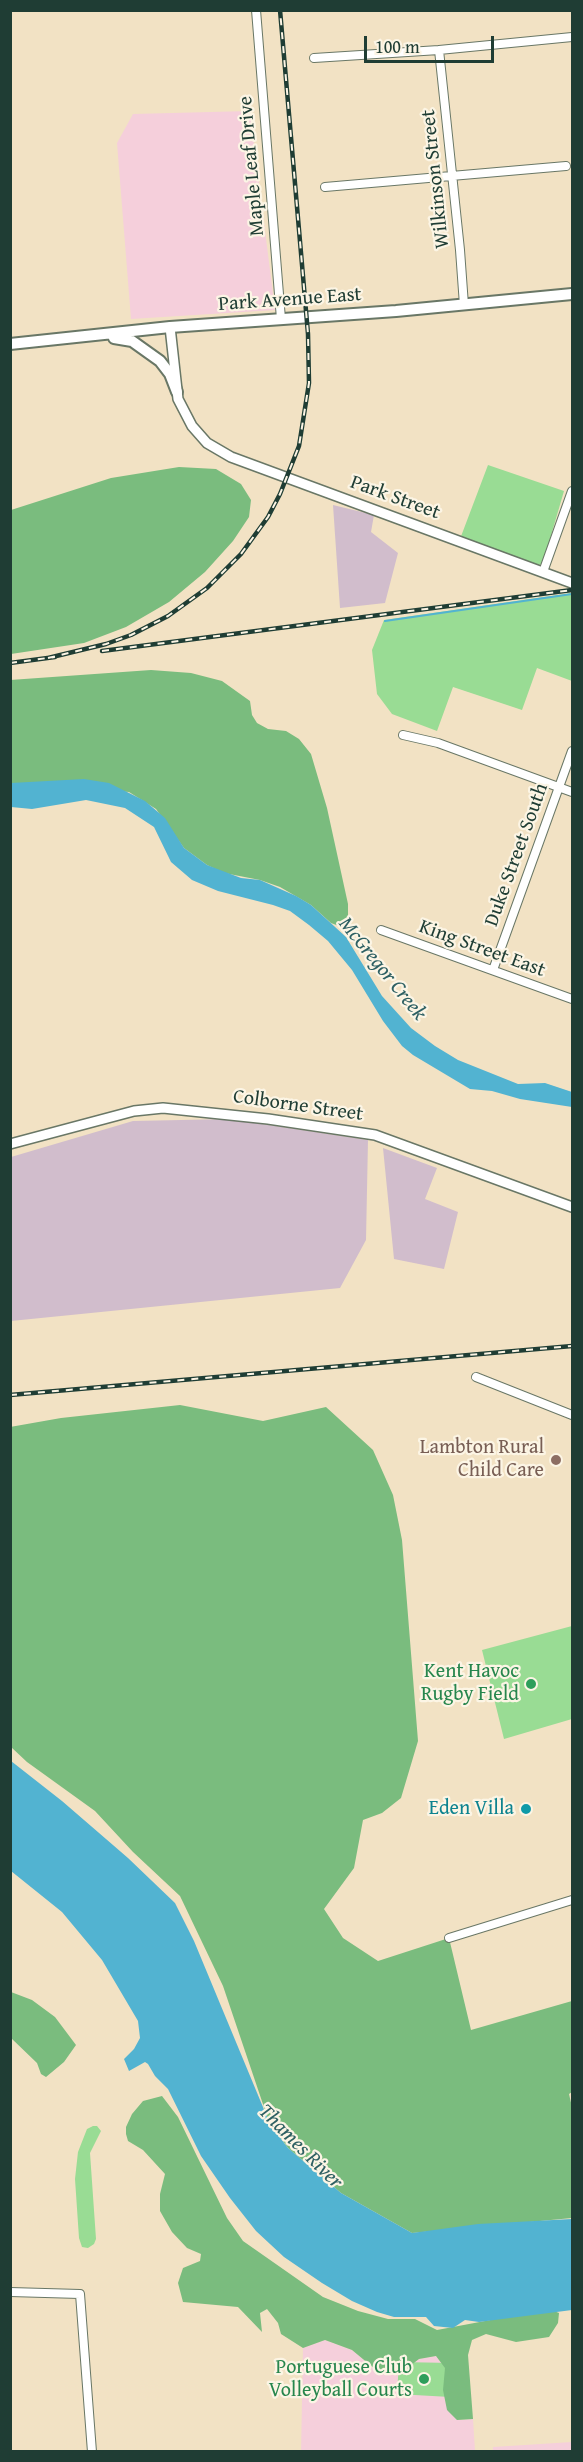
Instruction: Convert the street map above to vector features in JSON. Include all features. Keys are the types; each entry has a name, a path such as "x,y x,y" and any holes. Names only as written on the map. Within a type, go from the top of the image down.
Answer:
{"main road":[{"name":"Park Avenue East","path":"10,344 170,327 464,305 573,294"},
{"path":"81,337 121,338 141,346 164,366 177,392"}],"street":[{"name":"Maple Leaf Drive","path":"256,10 281,319"},
{"path":"314,58 439,50 573,37"},
{"name":"Wilkinson Street","path":"439,50 464,305"},
{"path":"325,187 566,166"},
{"path":"170,327 177,392"},
{"name":"Park Street","path":"177,392 187,418 207,443 231,457 573,583"},
{"path":"543,572 573,491"},
{"path":"403,735 438,743 573,792"},
{"name":"Duke Street South","path":"493,970 573,751"},
{"name":"King Street East","path":"381,930 573,999"},
{"name":"Colborne Street","path":"10,1144 134,1111 163,1108 268,1119 375,1135 573,1208"},
{"path":"476,1377 573,1414"},
{"path":"449,1938 573,1900"},
{"path":"10,2292 80,2294 92,2451"}],"shaded area":[{"path":"250,111 275,310 131,319 117,143 133,114"},
{"path":"333,505 374,515 371,532 398,553 385,603 340,608"},
{"path":"229,1119 368,1140 366,1240 340,1288 11,1321 11,1157 133,1121"},
{"path":"383,1148 437,1168 425,1199 458,1212 444,1269 394,1259"},
{"path":"325,2340 352,2350 381,2374 406,2369 419,2359 436,2356 445,2368 457,2420 473,2419 475,2451 301,2452 303,2348"},
{"path":"572,2442 572,2451 493,2451 493,2447"}],"green space":[{"path":"488,465 564,491 543,563 537,566 460,539"},
{"path":"179,467 216,469 241,484 251,500 249,517 233,541 205,572 169,602 126,627 84,643 11,654 11,510 111,478"},
{"path":"572,593 572,681 537,668 522,710 453,687 437,731 392,714 377,694 372,650 384,620"},
{"path":"151,670 191,673 222,681 250,701 252,715 257,723 268,729 286,731 299,739 311,754 327,808 348,904 348,918 344,924 339,926 331,923 311,905 280,887 260,880 224,873 207,865 184,848 156,809 129,792 11,783 10,680"},
{"path":"180,1405 263,1421 326,1407 373,1450 393,1495 402,1540 418,1741 401,1798 382,1813 363,1820 354,1868 324,1909 343,1938 378,1961 449,1938 471,2030 572,2001 572,2092 569,2094 572,2107 572,2218 412,2233 341,2193 288,2148 268,2119 223,1986 180,1896 133,1852 95,1811 27,1762 11,1747 10,1427 61,1418"},
{"name":"Kent Havoc Rugby Field","path":"572,1626 572,1719 504,1739 482,1650"},
{"path":"11,1992 32,2000 55,2017 76,2045 64,2062 46,2077 41,2074 37,2063 11,2038"},
{"path":"162,2096 178,2117 227,2218 243,2241 323,2297 358,2311 388,2319 415,2319 437,2330 549,2309 559,2313 558,2323 549,2337 516,2342 486,2334 472,2340 468,2355 473,2419 457,2420 447,2410 443,2390 445,2368 436,2356 419,2359 406,2369 381,2374 352,2350 325,2340 303,2348 281,2334 278,2323 267,2309 260,2313 262,2332 238,2307 183,2302 178,2283 183,2268 200,2261 201,2254 187,2248 172,2232 160,2211 160,2194 165,2174 143,2150 128,2141 126,2134 126,2127 132,2114 143,2101"},
{"path":"97,2126 101,2131 90,2153 96,2239 94,2244 88,2248 82,2247 79,2238 75,2179 78,2152 87,2129"},
{"name":"Portuguese Club Volleyball Courts","path":"399,2362 452,2363 450,2397 397,2394"}],"water":[{"name":"McGregor Creek","path":"84,779 109,783 145,801 165,818 184,848 207,865 241,878 260,880 311,905 346,937 382,996 411,1028 435,1046 458,1060 518,1084 545,1083 572,1092 572,1107 520,1099 492,1091 470,1089 413,1055 402,1046 383,1021 352,970 328,941 290,911 218,891 192,880 171,862 154,827 125,808 86,800 32,809 11,807 11,783"},
{"path":"11,1761 128,1858 175,1903 194,1941 270,2124 288,2148 341,2193 412,2233 478,2224 572,2219 572,2310 479,2322 465,2320 453,2328 434,2326 426,2317 394,2317 352,2301 322,2283 284,2257 256,2231 201,2156 168,2089 145,2062 129,2071 124,2059 134,2049 140,2038 138,2021 102,1960 62,1912 11,1871"}],"waterway":[{"path":"385,621 572,594"}],"railway":[{"path":"48,658 106,644 131,635 168,616 207,588 241,554 268,517 299,446 309,383 308,334 280,10"},
{"path":"102,651 572,590"},
{"path":"10,663 55,657"},
{"path":"10,1395 572,1346"}],"place":[{"name":"Lambton Rural Child Care","path":"556,1460"},
{"name":"Kent Havoc Rugby Field","path":"531,1684"},
{"name":"Eden Villa","path":"526,1809"},
{"name":"Portuguese Club Volleyball Courts","path":"424,2379"}],"water label":[{"name":"Thames River","path":"300,2147"}]}
